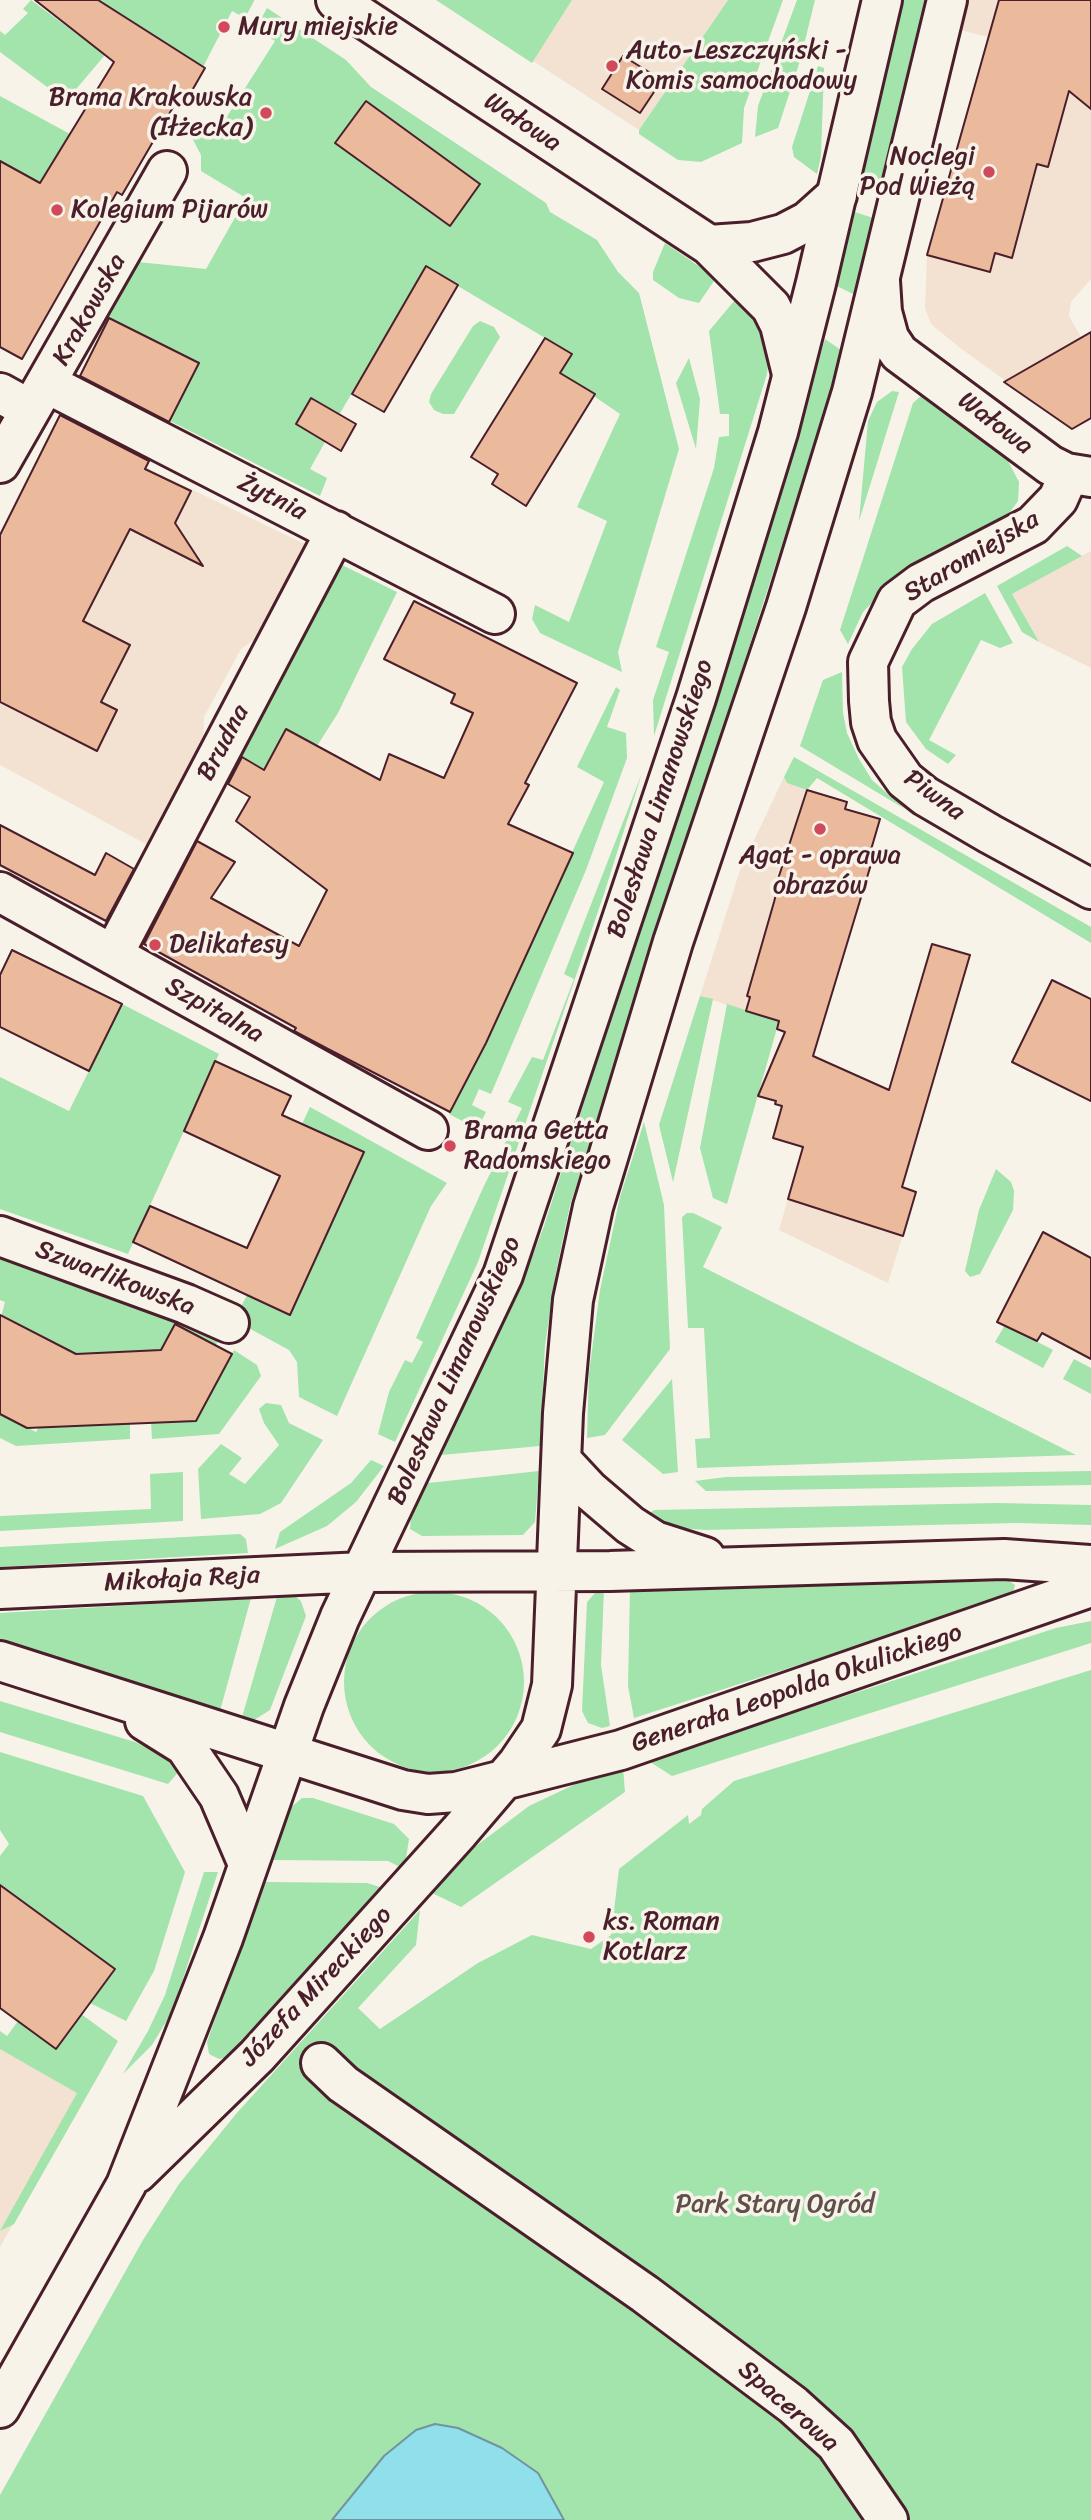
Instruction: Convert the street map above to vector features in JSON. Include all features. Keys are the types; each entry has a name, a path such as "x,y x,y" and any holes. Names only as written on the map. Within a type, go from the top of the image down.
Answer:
{"main road":[{"name":"Wałowa","path":"335,0 709,245 771,307 780,326 792,374"},
{"name":"Bolesława Limanowskiego","path":"288,1753 340,1617 503,1275 695,698 778,432 882,0"},
{"path":"947,0 852,392 786,607 673,942 593,1207 573,1300 563,1413 558,1571 1004,1559 1091,1565"},
{"name":"Krakowska","path":"0,463 26,395 167,172"},
{"path":"709,245 752,242 783,234 808,221 837,195"},
{"name":"Wałowa","path":"880,281 882,312 889,338 899,353 1050,465 1080,476"},
{"path":"852,392 870,378 888,370 915,365"},
{"name":"Żytnia","path":"26,395 336,531 495,614"},
{"name":"Staromiejska","path":"876,641 891,610 907,593 1033,525 1080,476"},
{"name":"Brudna","path":"113,955 336,531"},
{"name":"Piwna","path":"876,641 868,662 871,722 877,740 905,780 925,796 1091,889"},
{"name":"Szpitalna","path":"0,892 428,1130"},
{"name":"Szwarlikowska","path":"0,1236 186,1304 229,1323"},
{"path":"562,1461 589,1490 629,1525 655,1542 687,1553 773,1565"},
{"name":"Mikołaja Reja","path":"0,1589 363,1572 558,1571"},
{"name":"Józefa Mireckiego","path":"126,2185 257,2056 532,1745 548,1708 558,1571"},
{"name":"Generała Leopolda Okulickiego","path":"288,1753 403,1790 428,1794 456,1792 621,1750 1091,1587"},
{"path":"0,1661 288,1753"},
{"path":"78,1686 185,1745 219,1796 248,1864"},
{"name":"Józefa Mireckiego","path":"0,2408 126,2185 223,1938 288,1753"},
{"name":"Spacerowa","path":"321,2063 343,2084 657,2303 793,2404 836,2444 888,2520"}],"shaded area":[{"name":"Auto-Leszczyński - Komis samochodowy","path":"572,0 728,0 639,130 533,61"},
{"path":"967,0 1091,0 1091,279 1071,302 1069,316 1081,337 1086,334 1091,342 1091,418 1072,429 931,324 925,308 927,255 988,37 960,30"},
{"path":"56,424 311,547 268,630 241,649 204,717 203,754 155,849 0,765 0,535"},
{"path":"1091,551 1091,668 1039,642 1012,594"},
{"path":"784,777 788,783 807,790 776,878 780,879 774,902 778,903 752,979 746,1011 700,996 740,870"},
{"path":"827,1063 926,1105 902,1187 916,1192 888,1283 779,1230"},
{"path":"0,2046 89,2092 0,2247"}],"green space":[{"path":"31,0 105,55 66,101 0,52 0,31 5,35 28,13 23,9"},
{"path":"98,0 254,1 245,18 232,11 203,67"},
{"path":"436,0 572,0 532,63"},
{"path":"728,0 783,0 744,108 742,143 701,162 678,160 639,134 639,130"},
{"path":"797,0 815,0 800,61 778,128 755,137 758,106"},
{"path":"904,0 925,0 880,194 860,189"},
{"path":"267,8 346,60 371,87 546,203 550,212 597,240 618,272 639,293 679,449 618,652 622,672 540,633 532,619 535,605 569,622 607,521 577,507 620,414 560,373 572,354 426,267 339,415 312,398 296,424 325,442 310,469 327,478 320,496 170,421 199,363 108,317 138,262 206,269 246,198 201,171 201,155 190,134 210,120 221,126 275,41 256,28"},
{"path":"818,66 824,68 821,156 817,174 794,157 792,147"},
{"path":"0,96 70,134 40,183 0,161"},
{"path":"855,212 873,218 855,295 837,286"},
{"path":"665,243 716,278 699,303 679,298 653,280 653,272"},
{"path":"740,294 758,315 769,354 767,374 654,736 653,700 669,652 656,647 714,468 719,437 729,436 729,414 720,414 709,331"},
{"path":"480,321 494,327 500,337 454,414 443,414 434,410 429,402 431,394 473,326"},
{"path":"825,339 841,350 821,423 570,1205 545,1345 540,1446 441,1455 524,1278 544,1226 773,517"},
{"path":"689,358 700,399 696,449 676,383"},
{"path":"892,391 899,392 859,521 868,421 877,402"},
{"path":"921,396 1008,461 1019,482 1018,501 1005,519 900,574 863,612 848,644 840,630 913,403"},
{"path":"1067,546 1082,556 1012,594 1039,642 1022,632 997,586"},
{"path":"342,565 397,592 338,713 317,746 264,770 235,753"},
{"path":"985,593 1013,643 1000,648 981,640 929,740 956,755 948,764 926,749 906,722 902,667 932,624"},
{"path":"842,672 843,713 847,733 872,780 905,809 800,746 823,680"},
{"path":"616,687 620,690 607,727 626,733 627,758 586,870 491,1094 479,1089 472,1105 486,1112 482,1120 468,1124 449,1114 486,1042 604,782 577,767"},
{"path":"794,757 1091,927 1091,943 817,778 807,790 787,783 784,777"},
{"path":"642,773 604,894 478,1262 395,1442 378,1434 389,1392 405,1360 412,1363 423,1342 416,1338 522,1108 508,1102 532,1057 543,1060 574,979 564,974"},
{"path":"700,996 713,999 673,1182 659,1125"},
{"path":"122,1004 219,1054 128,1254 0,1209 0,1077 69,1111"},
{"path":"727,1004 779,1021 727,1204 713,1198 700,1148"},
{"path":"310,1107 447,1183 431,1206 337,1416 299,1397 297,1362 289,1350 243,1325 221,1304 216,1295 242,1305 247,1295 290,1314 364,1152 302,1124"},
{"path":"644,1122 664,1205 670,1349 605,1435 587,1438 589,1373 600,1290 620,1197"},
{"path":"996,1169 1011,1182 1014,1191 1013,1210 980,1274 970,1277 965,1271 979,1210"},
{"path":"693,1213 722,1227 703,1267 1076,1455 697,1468 695,1439 710,1438 704,1328 688,1328 682,1217"},
{"path":"0,1259 221,1332 216,1345 175,1324 161,1350 76,1354 9,1319 0,1321 5,1302 0,1300"},
{"path":"1005,1325 1053,1350 1043,1368 995,1342"},
{"path":"234,1350 257,1365 261,1376 219,1434 152,1439 151,1423 196,1421"},
{"path":"1074,1359 1091,1368 1091,1394 1063,1379"},
{"path":"672,1379 678,1472 663,1474 622,1440"},
{"path":"266,1403 281,1405 289,1423 323,1440 281,1503 260,1514 201,1519 198,1469 221,1444 242,1458 229,1474 245,1484 279,1445 264,1423 259,1409"},
{"path":"0,1408 1,1414 36,1432 46,1416 65,1426 130,1424 130,1439 16,1446 0,1438"},
{"path":"371,1460 384,1466 356,1502 327,1526 275,1549 280,1532 351,1483"},
{"path":"539,1471 535,1522 523,1535 422,1536 410,1529 411,1516 428,1483"},
{"path":"1091,1471 1091,1485 706,1491 695,1481 726,1477"},
{"path":"183,1472 183,1521 0,1531 0,1516 151,1509 150,1474"},
{"path":"997,1503 1091,1505 1091,1525 1018,1523 706,1530 678,1528 646,1516 654,1510"},
{"path":"240,1534 246,1539 248,1553 0,1567 0,1547"},
{"path":"1009,1581 1015,1585 1012,1596 634,1718 628,1686 630,1587"},
{"path":"604,1588 601,1665 610,1726 602,1728 588,1723 582,1711 587,1602"},
{"path":"434,1592 468,1599 497,1619 517,1648 524,1682 517,1716 497,1745 468,1765 434,1772 400,1765 371,1745 351,1716 344,1682 351,1648 371,1619 400,1599"},
{"path":"277,1597 296,1597 301,1601 306,1616 270,1710 254,1720 242,1717"},
{"path":"251,1598 220,1711 0,1642 0,1613"},
{"path":"1091,1621 1091,1643 672,1776 647,1760 1056,1628"},
{"name":"Park Stary Ogród","path":"1091,1670 1091,2520 564,2520 538,2473 502,2448 458,2428 384,2456 332,2520 0,2520 0,2495 143,2240 179,2184 236,2114 420,1910 416,1945 358,2008 380,2029 478,1963 532,1935 591,1949 611,1935 619,1869 688,1815 689,1824 701,1815 702,1809 734,1781"},
{"path":"0,1701 135,1742 168,1758 181,1769 168,1784 0,1732"},
{"path":"0,1752 143,1796 185,1872 154,1971 126,2021 90,2003 114,1969 0,1885 0,1856 9,1844 0,1830"},
{"path":"623,1768 625,1792 461,1907 432,1893 476,1846 529,1806 582,1781"},
{"path":"302,1798 313,1798 394,1824 409,1839 406,1858 400,1867 388,1861 270,1860 289,1809"},
{"path":"204,1872 218,1872 172,2012 152,2045 123,2074 165,1995"},
{"path":"264,1882 367,1883 380,1887 227,2057 219,2059 209,2054 207,2042"},
{"path":"81,2014 118,2041 14,2224 0,2231 77,2093 0,2049 0,2031 7,2036 18,2021"}],"water":[{"path":"435,2424 458,2428 502,2448 538,2473 564,2520 332,2520 384,2456 416,2430"}],"building":[{"name":"Kolegium Pijarów","path":"35,0 98,0 205,68 186,101 179,97 122,195 117,192 22,359 0,347 0,161 40,183 114,62"},
{"path":"999,0 1091,0 1091,109 1069,91 1048,167 1037,164 1012,258 995,253 990,272 927,255"},
{"path":"623,56 662,80 640,113 602,89"},
{"path":"366,101 480,184 450,226 335,143"},
{"path":"426,266 458,285 384,412 352,394"},
{"path":"109,318 199,363 169,422 80,376"},
{"path":"1091,332 1091,418 1072,429 1004,382"},
{"path":"545,338 572,354 560,373 595,394 526,506 492,484 498,474 471,457"},
{"path":"311,398 356,424 341,451 296,424"},
{"path":"60,415 149,461 145,469 191,491 175,523 203,566 130,529 83,621 130,645 101,702 117,710 97,751 0,702 0,535"},
{"path":"414,601 577,683 525,783 529,785 508,824 573,853 486,1043 450,1112 294,1031 296,1028 144,944 197,841 235,862 211,898 299,946 327,890 236,821 250,797 228,784 242,757 264,770 286,729 380,780 389,754 444,778 473,713 451,703 455,694 384,659"},
{"path":"807,790 847,802 845,809 880,819 868,860 872,861 813,1056 889,1090 932,944 970,955 902,1187 916,1192 903,1236 788,1199 803,1147 773,1138 782,1106 775,1104 776,1101 758,1096 785,1032 777,1029 779,1021 746,1011 750,997 747,996 778,879"},
{"path":"0,825 95,875 106,853 134,869 106,921 0,865"},
{"path":"12,950 122,1004 89,1071 0,1027 0,975"},
{"path":"1052,980 1091,999 1091,1101 1012,1062"},
{"path":"215,1061 291,1096 282,1115 364,1152 290,1315 133,1242 150,1206 247,1248 280,1176 184,1131"},
{"path":"1043,1232 1091,1258 1091,1359 1042,1333 1037,1341 997,1322"},
{"path":"0,1315 76,1354 161,1350 175,1324 232,1354 196,1421 27,1428 0,1414"},
{"path":"0,1885 115,1969 56,2049 0,2008"}],"place":[{"name":"Mury miejskie","path":"224,27"},
{"name":"Auto-Leszczyński - Komis samochodowy","path":"612,66"},
{"name":"Brama Krakowska (Iłżecka)","path":"266,113"},
{"name":"Noclegi Pod Wieżą","path":"989,172"},
{"name":"Kolegium Pijarów","path":"57,210"},
{"name":"Agat - oprawa obrazów","path":"820,829"},
{"name":"Delikatesy","path":"155,945"},
{"name":"Brama Getta Radomskiego","path":"450,1146"},
{"name":"ks. Roman Kotlarz","path":"589,1937"}]}
